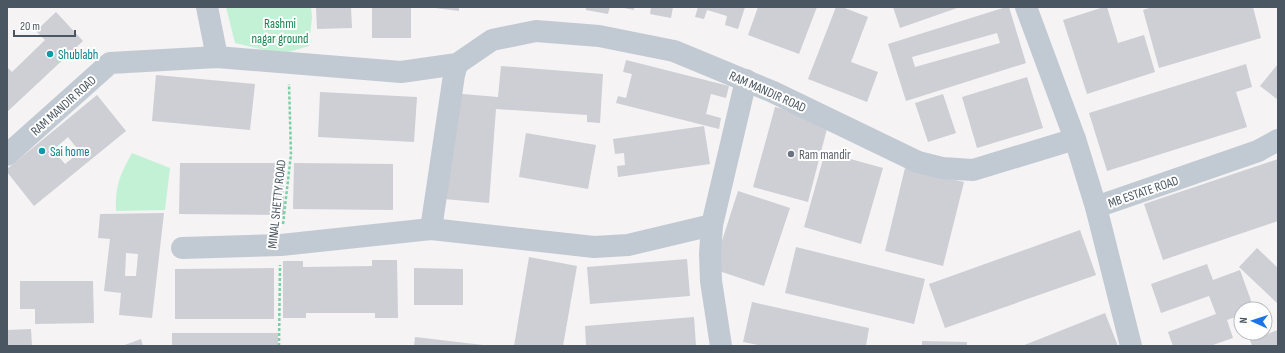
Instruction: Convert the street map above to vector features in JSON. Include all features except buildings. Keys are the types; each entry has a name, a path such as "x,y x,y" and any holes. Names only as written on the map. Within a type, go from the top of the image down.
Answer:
{"street":[{"path":"207,7 217,57"},
{"path":"1026,7 1075,139 1096,207"},
{"name":"RAM MANDIR ROAD","path":"7,156 110,63 217,57 401,72 457,64 492,40 536,31 599,36 674,50 773,92 918,162 942,168 973,170 1075,139"},
{"path":"431,229 454,75 457,64"},
{"path":"721,346 711,281 710,254 712,226 746,80"},
{"name":"MB ESTATE ROAD","path":"1131,346 1096,207 1258,151 1278,140"},
{"path":"182,248 281,245 431,229 594,247 628,244 712,226"}],"path":[{"name":"MINAL SHETTY ROAD","path":"279,346 281,245 291,154 289,63"}],"green space":[{"name":"Rashmi nagar ground","path":"226,7 311,7 312,17 309,46 282,54 235,43"},
{"path":"132,153 170,168 165,210 116,211 117,187 124,168"}],"place":[{"name":"Shublabh","path":"50,54"},
{"name":"Sai home","path":"42,151"},
{"name":"Ram mandir","path":"791,154"}]}
